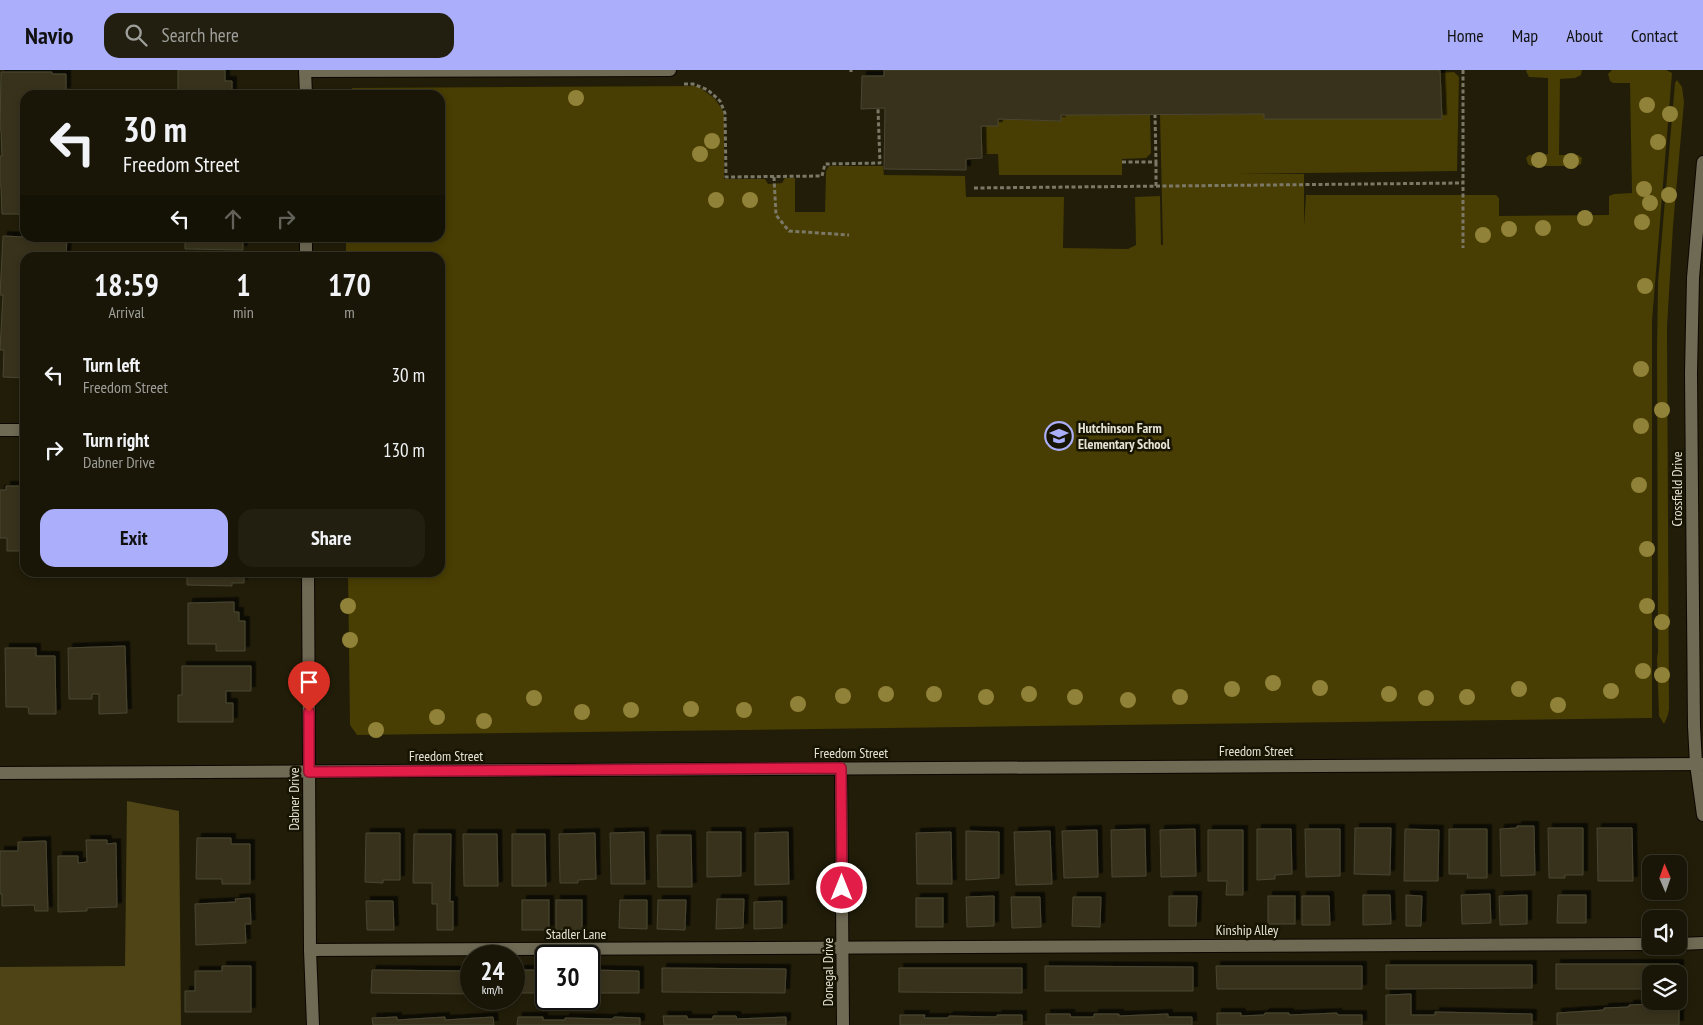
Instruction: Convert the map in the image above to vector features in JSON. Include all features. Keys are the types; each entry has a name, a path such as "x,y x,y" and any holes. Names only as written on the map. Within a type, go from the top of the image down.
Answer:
{"street":[{"path":"306,90 305,71 670,70"},
{"name":"Crossfield Drive","path":"1703,162 1693,278 1691,373 1694,726 1700,764 1703,815"},
{"path":"0,430 20,430"},
{"name":"Dabner Drive","path":"308,577 310,950 313,1025"},
{"name":"Freedom Street","path":"0,773 1700,764"},
{"name":"Donegal Drive","path":"841,768 843,1025"},
{"name":"Kinship Alley","path":"843,947 1642,944"},
{"path":"1687,944 1703,944"},
{"name":"Stadler Lane","path":"310,950 843,947"}],"path":[{"path":"1463,70 1463,248"},
{"path":"676,84 693,84 708,90 720,101 725,113 726,177 822,176 825,164 880,163 878,109"},
{"path":"1155,115 1156,186"},
{"path":"1122,162 1156,162"},
{"path":"774,177 776,215 788,231 849,235"},
{"path":"974,188 1462,183"}],"shaded area":[{"path":"1527,70 1582,70 1581,75 1575,78 1560,79 1559,155 1578,155 1582,158 1581,164 1577,166 1531,166 1528,164 1526,158 1529,155 1548,154 1548,78 1529,77"},
{"name":"Hutchinson Farm Elementary School","path":"1612,70 1666,70 1672,73 1652,321 1652,718 357,735 350,725 348,577 445,577 445,252 346,252 346,242 445,242 445,90 352,90 352,88 698,86 715,99 724,112 724,179 765,179 768,184 782,183 785,178 795,178 795,212 825,212 826,171 829,166 883,166 884,175 965,176 966,197 1064,197 1063,248 1128,249 1136,245 1135,197 1160,196 1161,245 1163,245 1160,115 1264,114 1264,119 1441,119 1440,73 1454,72 1459,77 1457,171 1235,174 1304,174 1304,226 1306,195 1496,195 1499,198 1499,216 1609,215 1609,196 1632,193 1630,83 1613,83 1610,81 1608,74"},
{"path":"1677,80 1682,87 1684,102 1673,226 1667,327 1669,709 1664,724 1659,716 1657,658 1658,282 1675,83"},
{"path":"1061,115 1150,115 1151,153 1146,158 1122,159 1122,175 999,175 998,154 982,154 981,126 998,126 998,119 1060,121"},
{"path":"127,801 179,811 181,1025 0,1025 0,967 125,966"}],"building":[{"path":"178,70 225,70 225,81 232,81 232,90 178,90"},
{"path":"884,70 1440,70 1442,119 1264,119 1264,114 1061,115 1061,121 998,119 998,126 981,126 982,158 966,159 966,170 884,169 885,108 861,109 862,76 884,76"},
{"path":"1,72 52,72 52,74 66,74 66,90 20,90 20,214 2,214"},
{"path":"3,236 20,237 20,242 67,242 66,252 20,252 20,378 3,377 4,350 0,350 3,295 0,295"},
{"path":"185,242 243,242 243,250 185,249"},
{"path":"6,486 20,486 20,551 7,551 7,538 0,538 0,490 6,490"},
{"path":"187,577 244,577 244,583 232,583 232,586 187,585"},
{"path":"234,602 234,612 239,612 239,621 245,621 245,651 216,651 216,644 188,644 188,603"},
{"path":"125,646 127,713 99,714 99,694 92,694 92,699 69,699 68,648"},
{"path":"5,648 36,648 36,656 55,656 56,714 29,714 28,707 6,707"},
{"path":"182,666 251,666 251,691 226,691 226,703 233,703 233,722 178,722 178,695 182,695"},
{"path":"1517,826 1534,826 1535,875 1501,876 1500,829 1517,828"},
{"path":"1355,828 1391,828 1390,875 1354,874"},
{"path":"1548,828 1583,828 1583,875 1565,875 1565,878 1549,878"},
{"path":"1597,828 1632,828 1633,881 1598,881"},
{"path":"1145,829 1146,876 1112,877 1111,830"},
{"path":"1195,829 1196,876 1161,877 1160,830"},
{"path":"1257,829 1291,829 1292,874 1275,875 1275,879 1257,880"},
{"path":"1305,829 1340,829 1340,876 1306,877"},
{"path":"1405,829 1439,830 1438,881 1404,881"},
{"path":"1449,829 1487,829 1487,878 1467,878 1468,874 1449,874"},
{"path":"1097,830 1098,877 1064,878 1062,831"},
{"path":"1208,830 1243,830 1243,895 1226,895 1227,881 1208,881"},
{"path":"966,831 999,832 999,878 966,880"},
{"path":"1050,831 1052,884 1016,885 1014,832"},
{"path":"644,832 645,884 611,884 610,833"},
{"path":"707,832 741,832 741,876 707,877"},
{"path":"788,832 789,884 755,885 755,833"},
{"path":"951,832 952,884 917,884 916,833"},
{"path":"366,833 400,833 400,880 383,880 383,883 365,882"},
{"path":"595,833 596,879 578,880 578,883 560,883 559,834"},
{"path":"414,834 451,834 450,902 453,901 453,930 437,930 437,904 432,904 432,883 413,883"},
{"path":"463,834 497,834 498,886 464,886"},
{"path":"512,834 545,834 546,886 512,886"},
{"path":"657,835 691,835 692,887 658,887"},
{"path":"197,838 231,838 231,844 250,844 250,884 222,884 222,879 196,879"},
{"path":"86,840 107,840 107,844 116,843 117,907 87,908 87,911 58,912 58,856 78,856 78,863 87,862"},
{"path":"46,841 48,911 35,911 34,905 2,906 2,894 0,894 0,851 18,851 18,842"},
{"path":"1490,894 1491,923 1462,924 1461,895"},
{"path":"1363,895 1390,895 1391,924 1363,925"},
{"path":"1406,895 1422,896 1421,926 1406,926"},
{"path":"1527,895 1527,924 1500,925 1499,896"},
{"path":"1558,895 1586,895 1586,923 1557,923"},
{"path":"994,896 994,926 967,927 966,897"},
{"path":"1169,896 1197,896 1196,926 1169,926"},
{"path":"1268,896 1295,896 1295,924 1268,924"},
{"path":"1302,896 1329,896 1330,925 1302,925"},
{"path":"1011,897 1040,897 1041,927 1012,928"},
{"path":"1073,897 1101,897 1100,927 1072,926"},
{"path":"250,898 251,924 245,924 246,943 196,945 195,904 236,902 235,899"},
{"path":"916,898 943,898 943,927 916,927"},
{"path":"717,899 744,899 743,928 716,929"},
{"path":"522,900 549,900 549,930 522,930"},
{"path":"556,900 582,900 582,930 556,930"},
{"path":"620,900 647,900 647,929 619,928"},
{"path":"658,900 686,900 685,930 657,929"},
{"path":"366,901 393,901 394,930 367,930"},
{"path":"782,901 782,928 754,929 754,902"},
{"path":"1556,964 1679,964 1642,965 1642,989 1556,989"},
{"path":"1386,965 1532,965 1532,988 1386,989"},
{"path":"222,966 251,966 251,1012 185,1012 185,991 195,991 195,971 222,971"},
{"path":"1045,966 1193,967 1193,991 1045,991"},
{"path":"1216,966 1362,966 1362,989 1217,989"},
{"path":"662,968 786,969 785,993 662,992"},
{"path":"899,968 1022,968 1022,993 899,992"},
{"path":"372,970 460,971 460,994 371,993"},
{"path":"525,970 535,970 535,993 525,993"},
{"path":"600,970 639,971 639,993 600,993"},
{"path":"1411,994 1411,1015 1435,1015 1435,1012 1532,1014 1532,1025 1386,1025 1386,995"},
{"path":"1642,1004 1642,1010 1679,1010 1679,1025 1557,1025 1557,1013 1604,1010 1604,1008 1629,1007 1629,1005"},
{"path":"1217,1013 1241,1013 1241,1016 1264,1015 1265,1013 1289,1013 1289,1015 1337,1013 1338,1015 1362,1015 1362,1025 1217,1025"},
{"path":"1046,1014 1094,1017 1094,1014 1119,1014 1119,1016 1168,1014 1168,1017 1192,1017 1192,1025 1046,1025"},
{"path":"900,1015 925,1015 924,1018 948,1018 949,1016 997,1017 997,1015 1022,1015 1022,1025 900,1025"},
{"path":"663,1016 687,1016 687,1019 713,1019 713,1016 736,1016 737,1019 786,1017 786,1025 664,1025"},
{"path":"397,1017 397,1020 445,1017 445,1020 493,1017 494,1025 373,1025 372,1018"},
{"path":"518,1017 543,1017 543,1020 565,1020 565,1018 640,1018 640,1025 517,1025"}],"place":[{"name":"Hutchinson Farm Elementary School","path":"1059,436"}],"route":[{"path":"309,712 309,772 841,768 842,888"}]}
